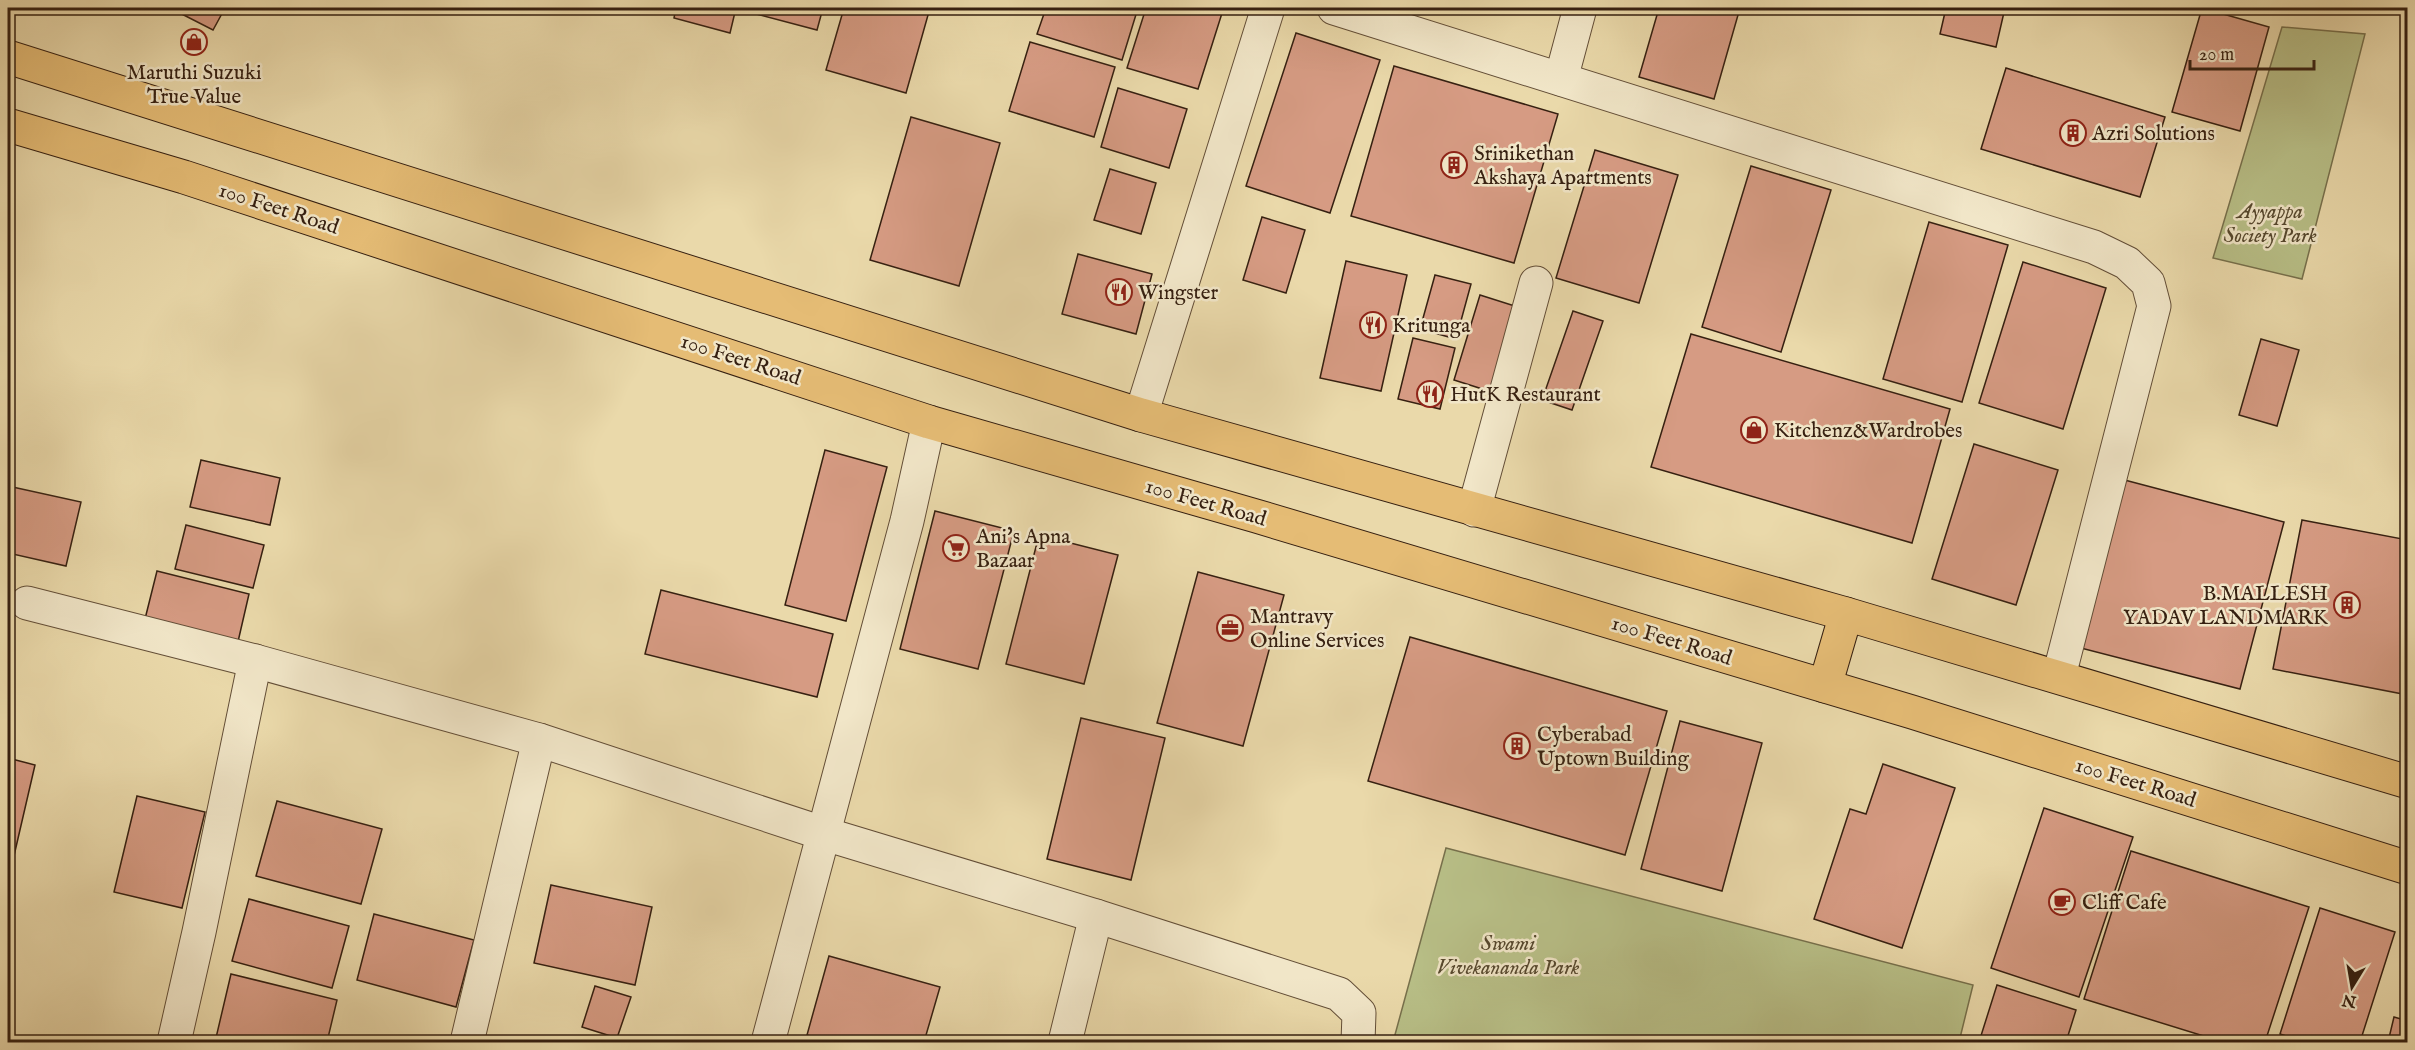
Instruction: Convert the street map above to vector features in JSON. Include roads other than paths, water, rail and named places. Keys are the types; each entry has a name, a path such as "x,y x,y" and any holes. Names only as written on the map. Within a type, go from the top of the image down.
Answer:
{"main road":[{"path":"8,57 1141,415 1846,614 2408,782"},
{"name":"100 Feet Road","path":"8,125 184,177 929,422 1256,516 1825,686 2408,868"},
{"path":"1825,686 1846,614"}],"street":[{"path":"1141,415 1268,8"},
{"path":"1334,8 2094,247 2127,263 2148,283 2154,306 2059,676"},
{"path":"1560,79 1580,8"},
{"path":"1474,510 1536,283"},
{"path":"768,1042 907,521 929,422"},
{"path":"27,603 255,661 539,740 825,834 1096,916 1339,994 1359,1013 1358,1042"},
{"path":"174,1042 255,661"},
{"path":"467,1042 539,740"},
{"path":"1065,1042 1096,916"}],"place":[{"name":"Maruthi Suzuki True Value","path":"194,42"},
{"name":"Azri Solutions","path":"2073,133"},
{"name":"Srinikethan Akshaya Apartments","path":"1454,165"},
{"name":"Wingster","path":"1119,292"},
{"name":"Kritunga","path":"1373,325"},
{"name":"HutK Restaurant","path":"1430,394"},
{"name":"Kitchenz&Wardrobes","path":"1754,430"},
{"name":"Ani's Apna Bazaar","path":"956,548"},
{"name":"B.MALLESH YADAV LANDMARK","path":"2347,605"},
{"name":"Mantravy Online Services","path":"1230,628"},
{"name":"Cyberabad Uptown Building","path":"1517,746"},
{"name":"Cliff Cafe","path":"2062,902"}],"park label":[{"name":"Ayyappa Society Park","path":"2270,223"},
{"name":"Swami Vivekananda Park","path":"1508,955"}]}
